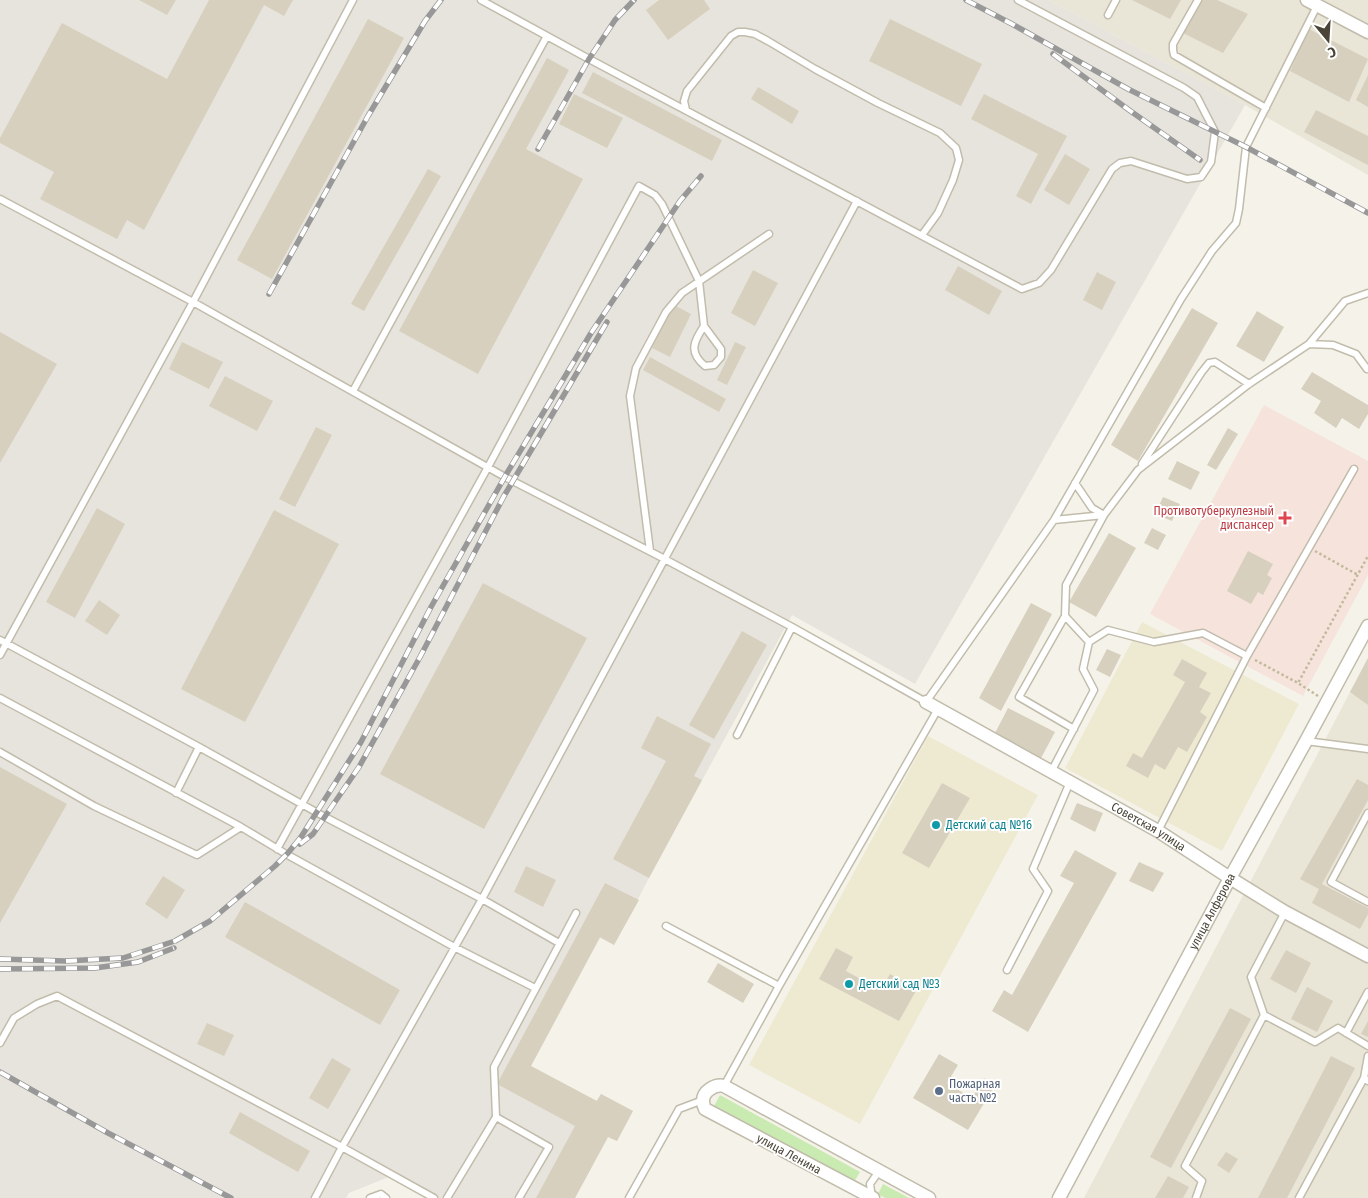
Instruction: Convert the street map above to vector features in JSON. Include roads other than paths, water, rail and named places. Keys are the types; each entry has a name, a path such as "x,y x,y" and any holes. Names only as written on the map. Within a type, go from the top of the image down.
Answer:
{"street":[{"path":"1312,3 1368,32"},
{"name":"улица Алферова","path":"1059,1198 1230,878 1368,626"},
{"name":"Советская улица","path":"926,702 1158,831 1285,912 1368,955"},
{"path":"704,1105 706,1092 719,1085 724,1086 929,1198"},
{"name":"улица Ленина","path":"704,1105 872,1198"}],"lane":[{"path":"0,654 3,642 193,302 353,0"},
{"path":"481,0 1022,289 1039,283 1050,270 1112,170 1120,163 1131,161 1188,179 1201,177 1212,162 1215,132 1197,97 1184,88 1018,0"},
{"path":"1108,15 1116,0"},
{"path":"1198,0 1173,44 1174,55 1266,108"},
{"path":"0,200 193,302 514,482 792,627 926,702 1054,520 1181,299 1212,251 1236,222 1246,147 1266,108 1312,3"},
{"path":"686,110 684,101 687,91 731,36 738,32 755,34 878,103 940,133 956,148 959,160 953,180 938,213 922,235"},
{"path":"353,391 547,36"},
{"path":"277,849 488,467 639,186 655,195 662,204 698,281 704,326 721,349 721,357 714,365 705,366 698,361 694,350 695,340 704,326"},
{"path":"315,1198 456,948 857,201"},
{"path":"650,552 630,396 636,368 666,312 682,293 769,234"},
{"path":"1138,470 1249,384 1308,344 1345,301 1368,293"},
{"path":"1308,344 1333,345 1356,354 1367,369"},
{"path":"1074,729 1019,697 1065,616 1066,585 1104,515 1138,470 1201,372 1209,363 1215,362 1249,384"},
{"path":"1158,831 1247,656 1354,469"},
{"path":"1075,483 1092,508 1104,515"},
{"path":"1054,520 1104,515"},
{"path":"1065,616 1089,642"},
{"path":"737,735 792,627"},
{"path":"1051,772 1094,690 1082,669 1089,642 1108,630 1154,642 1203,633 1247,656"},
{"path":"3,642 302,803 317,813 482,899 559,943"},
{"path":"0,698 241,827 277,849 456,948 535,988"},
{"path":"724,1086 779,986 938,709"},
{"path":"1306,741 1368,749"},
{"path":"176,793 199,747"},
{"path":"0,752 94,806 197,855 241,827"},
{"path":"1007,970 1048,891 1033,869 1070,782"},
{"path":"1368,814 1331,882 1368,902"},
{"path":"446,1198 496,1116 494,1067 576,912"},
{"path":"1285,912 1251,977 1264,1015 1315,1042 1338,1028 1368,1046"},
{"path":"666,926 779,986"},
{"path":"1346,1033 1368,992"},
{"path":"0,1043 14,1018 36,1004 57,996 434,1198"},
{"path":"1196,1198 1202,1181 1185,1166 1264,1015"},
{"path":"1299,1198 1366,1080 1368,1056"},
{"path":"629,1198 679,1109 704,1105"},
{"path":"496,1116 549,1147 519,1198"},
{"path":"872,1198 870,1184 877,1174 884,1174"},
{"path":"370,1198 381,1194 386,1198"}],"railway":[{"path":"269,294 368,116 425,21 441,0"},
{"path":"538,149 589,59 615,20 634,0"},
{"path":"966,0 1128,89 1246,147 1368,213"},
{"path":"1053,54 1200,160"},
{"path":"0,959 65,961 123,958 175,941 210,921 288,853 301,837 361,742 431,607 507,473 591,333 680,201 701,176"},
{"path":"300,844 313,834 359,767 420,657 504,496 607,322"},
{"path":"0,969 95,968 138,962 174,948"},
{"path":"0,1072 108,1133 231,1198"}],"place":[{"name":"Противотуберкулезный диспансер","path":"1285,518"},
{"name":"Детский сад №16","path":"936,825"},
{"name":"Детский сад №3","path":"849,984"},
{"name":"Пожарная часть №2","path":"939,1091"}]}
